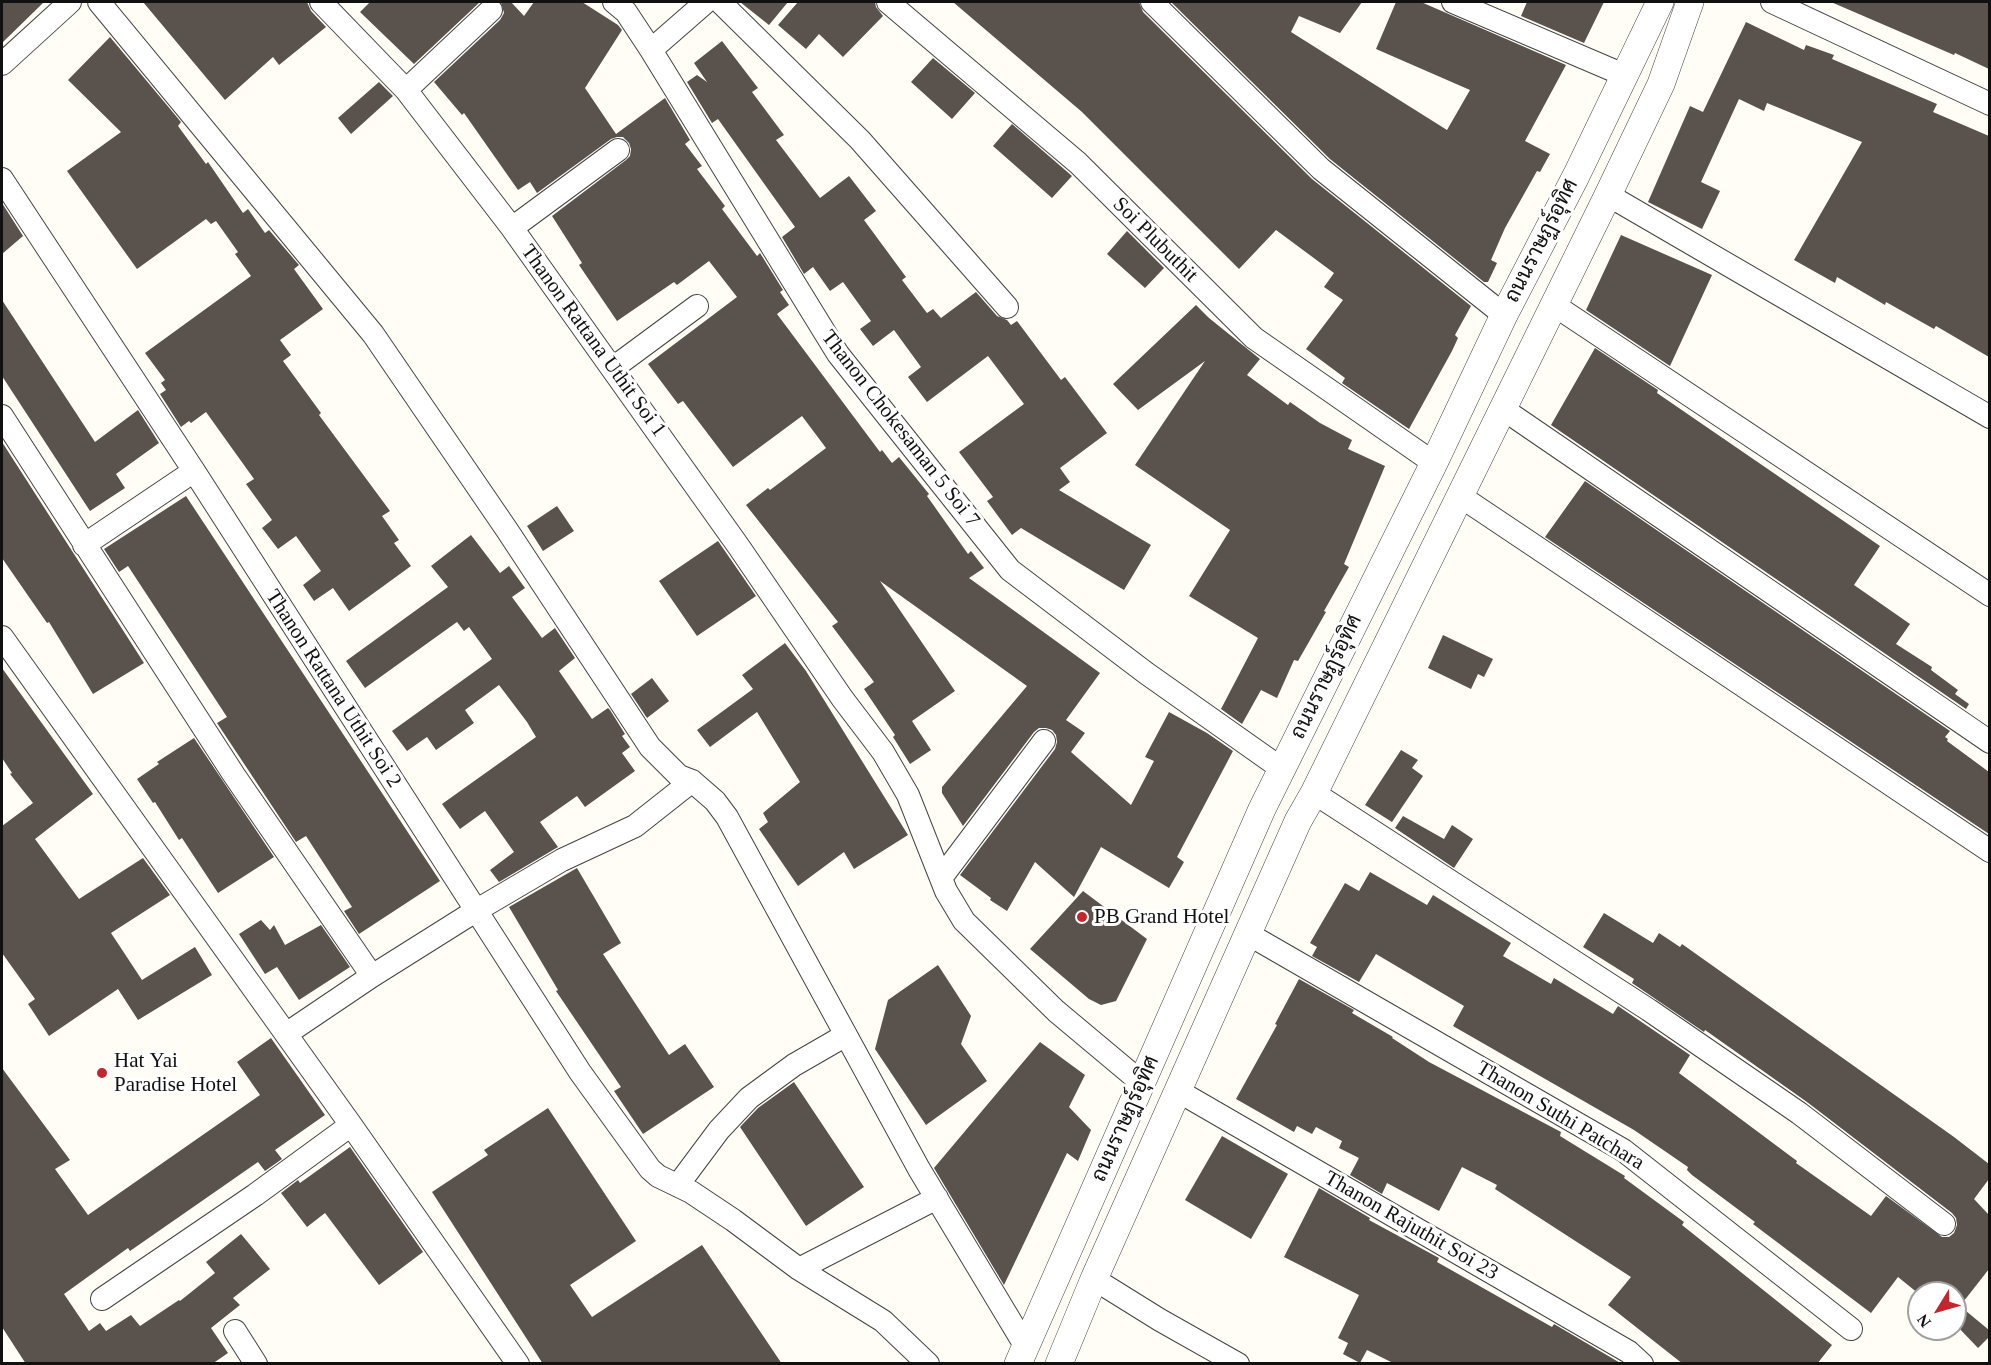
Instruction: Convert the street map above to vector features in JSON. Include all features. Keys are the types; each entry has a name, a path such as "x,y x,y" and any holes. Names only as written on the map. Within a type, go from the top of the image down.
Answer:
{"street":[{"path":"2,64 70,2"},
{"path":"99,2 373,334 507,530 650,747 679,776 692,781 715,801 727,817 1022,1355"},
{"name":"Thanon Rattana Uthit Soi 1","path":"321,2 406,90 512,228 739,546 842,698 883,752 908,795 946,891 964,921 1056,1011 1142,1083"},
{"name":"Thanon Chokesaman 5 Soi 7","path":"614,2 626,12 651,50 838,354 1010,570 1146,673 1282,769"},
{"path":"651,50 706,2"},
{"path":"720,2 860,140 1007,307"},
{"name":"Soi Plubuthit","path":"888,2 1078,163 1254,338 1434,463"},
{"path":"1152,2 1321,169 1504,315"},
{"path":"1453,2 1624,75"},
{"name":"ถนนราษฏร์อุทิศ","path":"1022,1355 1262,809 1660,2"},
{"name":"ถนนราษฏร์อุทิศ","path":"1059,1364 1094,1279 1298,821 1314,793 1608,195 1661,84 1690,2"},
{"path":"1772,2 1989,104"},
{"path":"406,90 490,10"},
{"path":"512,228 618,150"},
{"name":"Thanon Rattana Uthit Soi 2","path":"2,179 194,471 580,1072 650,1169 733,1220 799,1269 849,1302 883,1321 928,1364"},
{"path":"1608,195 1989,417"},
{"path":"1554,305 1989,595"},
{"path":"614,368 697,306"},
{"path":"1503,409 1989,742"},
{"path":"2,416 234,775 372,976"},
{"path":"84,545 194,471"},
{"path":"1460,496 1989,851"},
{"path":"1360,611 1396,626"},
{"path":"2,637 351,1125 518,1364"},
{"path":"941,878 1044,741"},
{"path":"286,1034 372,976 477,910 562,860 635,826 692,781"},
{"path":"1314,793 1649,1010 1799,1113 1944,1224"},
{"name":"Thanon Suthi Patchara","path":"1248,934 1623,1150 1851,1329"},
{"path":"678,1185 719,1130 749,1098 794,1065 846,1035"},
{"name":"Thanon Rajuthit Soi 23","path":"1178,1091 1629,1352 1642,1364"},
{"path":"102,1299 255,1196 351,1125"},
{"path":"799,1269 937,1198"},
{"path":"1094,1279 1160,1320 1239,1364"},
{"path":"235,1331 256,1364"}],"building":[{"path":"2,2 44,2 2,43"},
{"path":"143,2 307,2 311,11 326,27 279,65 273,57 225,100"},
{"path":"370,2 480,2 414,64 360,12"},
{"path":"501,2 511,2 524,16 534,2 582,2 618,25 622,30 585,88 616,134 665,98 690,140 685,144 702,166 697,169 725,206 722,209 757,256 760,253 783,290 780,292 789,305 777,314 880,452 882,450 892,463 899,457 929,494 927,496 968,554 971,551 984,568 969,578 1100,673 1066,720 1085,733 1071,752 1131,805 1154,761 1145,757 1169,712 1207,733 1233,751 1177,857 1184,862 1169,888 1101,847 1074,897 1035,862 1007,911 960,875 1055,749 1056,735 1052,730 1046,728 1039,728 1034,732 963,826 942,793 942,787 1027,686 880,581 955,691 912,721 931,750 910,764 893,737 895,735 864,689 874,682 832,626 838,622 746,505 826,448 802,416 733,467 683,401 678,404 648,364 737,297 709,261 677,285 674,282 617,321 579,265 582,263 552,216 626,160 630,156 629,143 623,137 611,139 537,193 530,182 518,190 464,113 462,115 434,82 500,20 504,13"},
{"path":"740,2 788,2 769,25"},
{"path":"798,2 875,2 883,16 843,57 819,34 806,49 778,25"},
{"path":"953,2 1139,2 1143,12 1312,179 1471,306 1455,335 1458,338 1452,351 1409,429 1342,383 1345,378 1306,349 1343,300 1324,287 1334,273 1276,230 1239,269 1082,112"},
{"path":"1171,2 1362,2 1340,33 1299,16 1291,32 1447,130 1470,90 1376,49 1396,2 1421,2 1566,65 1525,141 1550,154 1540,172 1537,171 1505,228 1491,260 1497,263 1488,282 1484,282 1330,159"},
{"path":"1527,2 1604,2 1584,43 1521,16"},
{"path":"1831,2 1989,2 1989,69 1955,53 1954,55"},
{"path":"1746,22 1804,50 1806,45 1834,55 1832,59 1937,104 1933,112 1989,136 1989,357 1936,326 1934,329 1886,302 1885,305 1837,277 1835,283 1794,260 1862,142 1767,103 1764,111 1739,99 1701,182 1720,191 1702,229 1648,202 1690,106 1703,112"},
{"path":"110,37 181,122 178,126 206,164 208,162 243,213 248,209 265,233 269,230 299,265 294,269 323,309 280,340 291,355 283,361 321,413 319,415 390,511 382,516 399,540 394,543 411,566 349,611 333,588 314,601 303,585 321,571 296,536 278,549 262,528 272,520 246,484 254,479 206,412 181,427 160,394 166,390 161,383 165,380 145,353 251,276 235,254 238,252 216,221 211,224 206,219 137,269 67,171 121,132 68,80"},
{"path":"722,41 758,88 752,92 784,135 776,140 820,198 849,176 876,211 864,220 906,277 902,280 927,313 933,309 941,318 976,292 997,316 1007,320 1011,325 1017,321 1061,380 1065,377 1107,433 1060,468 1070,482 1059,490 1151,545 1124,590 1021,528 1012,535 987,501 993,497 959,452 1024,404 988,356 927,402 908,377 921,367 894,330 873,346 860,329 871,321 843,282 830,291 813,267 804,274 782,237 795,227 718,119 712,123 687,82 697,75 707,82 694,63"},
{"path":"933,58 975,93 952,119 911,82"},
{"path":"379,82 393,96 351,134 338,118"},
{"path":"1012,124 1072,176 1052,198 993,146"},
{"path":"2,203 23,236 2,254"},
{"path":"1127,231 1164,268 1145,288 1107,254"},
{"path":"1621,235 1712,275 1670,366 1586,310"},
{"path":"2,300 95,442 138,410 159,443 116,474 125,488 90,511 2,376"},
{"path":"1196,305 1260,359 1247,375 1288,405 1290,402 1320,423 1352,440 1348,449 1385,466 1344,564 1349,567 1324,611 1326,612 1298,661 1294,660 1277,698 1261,690 1242,724 1221,709 1258,638 1189,596 1230,530 1135,465 1205,361 1138,410 1113,384"},
{"path":"1595,348 1880,546 1854,585 1910,624 1896,644 1932,667 1931,670 1958,690 1955,694 1969,704 1966,709 1551,425"},
{"path":"2,442 144,663 93,694 49,622 47,623 2,558"},
{"path":"1585,481 1950,731 1945,737 1947,741 1989,772 1989,834 1545,537"},
{"path":"186,496 440,881 359,934 344,911 352,907 306,836 296,842 217,723 227,717 128,566 119,572 104,549"},
{"path":"557,506 574,531 543,551 527,526"},
{"path":"471,535 500,573 509,566 525,588 512,597 542,638 555,628 575,658 559,671 592,719 608,708 610,710 625,734 622,736 630,747 622,753 635,771 585,807 577,796 540,822 558,847 499,882 490,870 514,852 485,811 460,829 442,804 536,737 527,722 499,685 465,710 474,723 436,750 427,737 407,751 392,731 492,659 469,627 464,631 457,622 365,688 346,661 448,587 431,566"},
{"path":"718,541 756,596 697,636 659,581"},
{"path":"1443,635 1493,659 1484,677 1478,674 1471,689 1428,668"},
{"path":"785,643 806,671 908,835 854,869 844,852 798,886 759,829 768,822 763,813 800,782 757,712 710,747 697,730 753,689 742,675"},
{"path":"2,668 93,794 35,839 79,899 143,858 170,895 111,933 142,980 195,947 212,975 138,1020 118,989 49,1036 28,1004 35,999 2,953 2,826 33,803 10,774 12,773 2,758"},
{"path":"652,678 669,701 647,718 631,694"},
{"path":"194,738 274,857 218,893 182,838 179,840 137,779 159,764 157,762"},
{"path":"1401,750 1418,760 1412,768 1423,776 1392,822 1365,805"},
{"path":"1403,816 1444,839 1452,825 1473,839 1454,868 1395,828"},
{"path":"577,868 621,943 603,954 669,1055 685,1044 714,1087 643,1134 614,1091 621,1087 556,991 558,990 509,907"},
{"path":"1370,872 1427,905 1433,895 1511,943 1503,956 1551,984 1554,978 1613,1014 1618,1006 1690,1055 1679,1073 1797,1161 1796,1163 1871,1216 1886,1196 1942,1237 1949,1237 1954,1233 1957,1225 1952,1213 1807,1102 1705,1030 1704,1032 1632,983 1634,979 1583,947 1604,913 1653,943 1659,933 1680,947 1682,944 1989,1164 1989,1179 1974,1199 1989,1215 1989,1269 1967,1297 1967,1281 1907,1281 1907,1284 1898,1277 1871,1313 1753,1224 1755,1222 1692,1175 1687,1170 1688,1167 1634,1130 1453,1026 1464,1006 1376,954 1359,982 1312,956 1317,947 1310,943 1345,883 1359,891"},
{"path":"1083,891 1147,939 1116,1001 1101,1005 1089,999 1030,949"},
{"path":"261,920 270,930 274,925 285,945 321,925 350,967 299,1000 277,967 265,974 239,934"},
{"path":"938,965 971,1016 961,1044 987,1081 926,1125 875,1049 888,1000"},
{"path":"1299,979 1354,1010 1352,1013 1429,1062 1561,1132 1560,1136 1625,1176 1624,1178 1684,1222 1682,1225 1832,1345 1817,1364 1683,1364 1608,1305 1631,1277 1495,1189 1497,1185 1462,1167 1439,1211 1387,1183 1382,1194 1350,1175 1359,1158 1339,1148 1342,1141 1316,1127 1312,1134 1297,1126 1294,1132 1236,1099 1277,1025 1275,1024"},
{"path":"271,1038 325,1115 275,1150 282,1159 265,1171 258,1162 130,1251 128,1248 64,1294 89,1331 100,1323 106,1331 131,1315 140,1326 180,1301 215,1273 206,1262 241,1234 270,1269 233,1298 240,1305 211,1328 228,1353 212,1364 26,1364 2,1327 2,1068 70,1160 55,1169 88,1215 260,1095 237,1062"},
{"path":"1040,1042 1085,1075 1069,1107 1091,1130 1078,1161 1067,1153 1004,1285 934,1168"},
{"path":"794,1082 864,1187 806,1226 740,1127 758,1108"},
{"path":"548,1108 636,1241 570,1285 592,1317 702,1245 782,1364 543,1364 432,1192 488,1155 484,1150"},
{"path":"1222,1136 1288,1174 1251,1239 1185,1200"},
{"path":"350,1147 423,1252 379,1285 325,1213 307,1227 281,1193 298,1180 300,1183"},
{"path":"1319,1188 1370,1218 1369,1220 1439,1258 1437,1262 1552,1327 1554,1324 1622,1364 1395,1364 1367,1350 1360,1363 1343,1354 1348,1343 1338,1338 1359,1295 1284,1257"},
{"path":"1967,1312 1989,1330 1989,1337 1978,1348 1967,1337"}],"place":[{"name":"PB Grand Hotel","path":"1082,917"},
{"name":"Hat Yai Paradise Hotel","path":"102,1073"}]}
